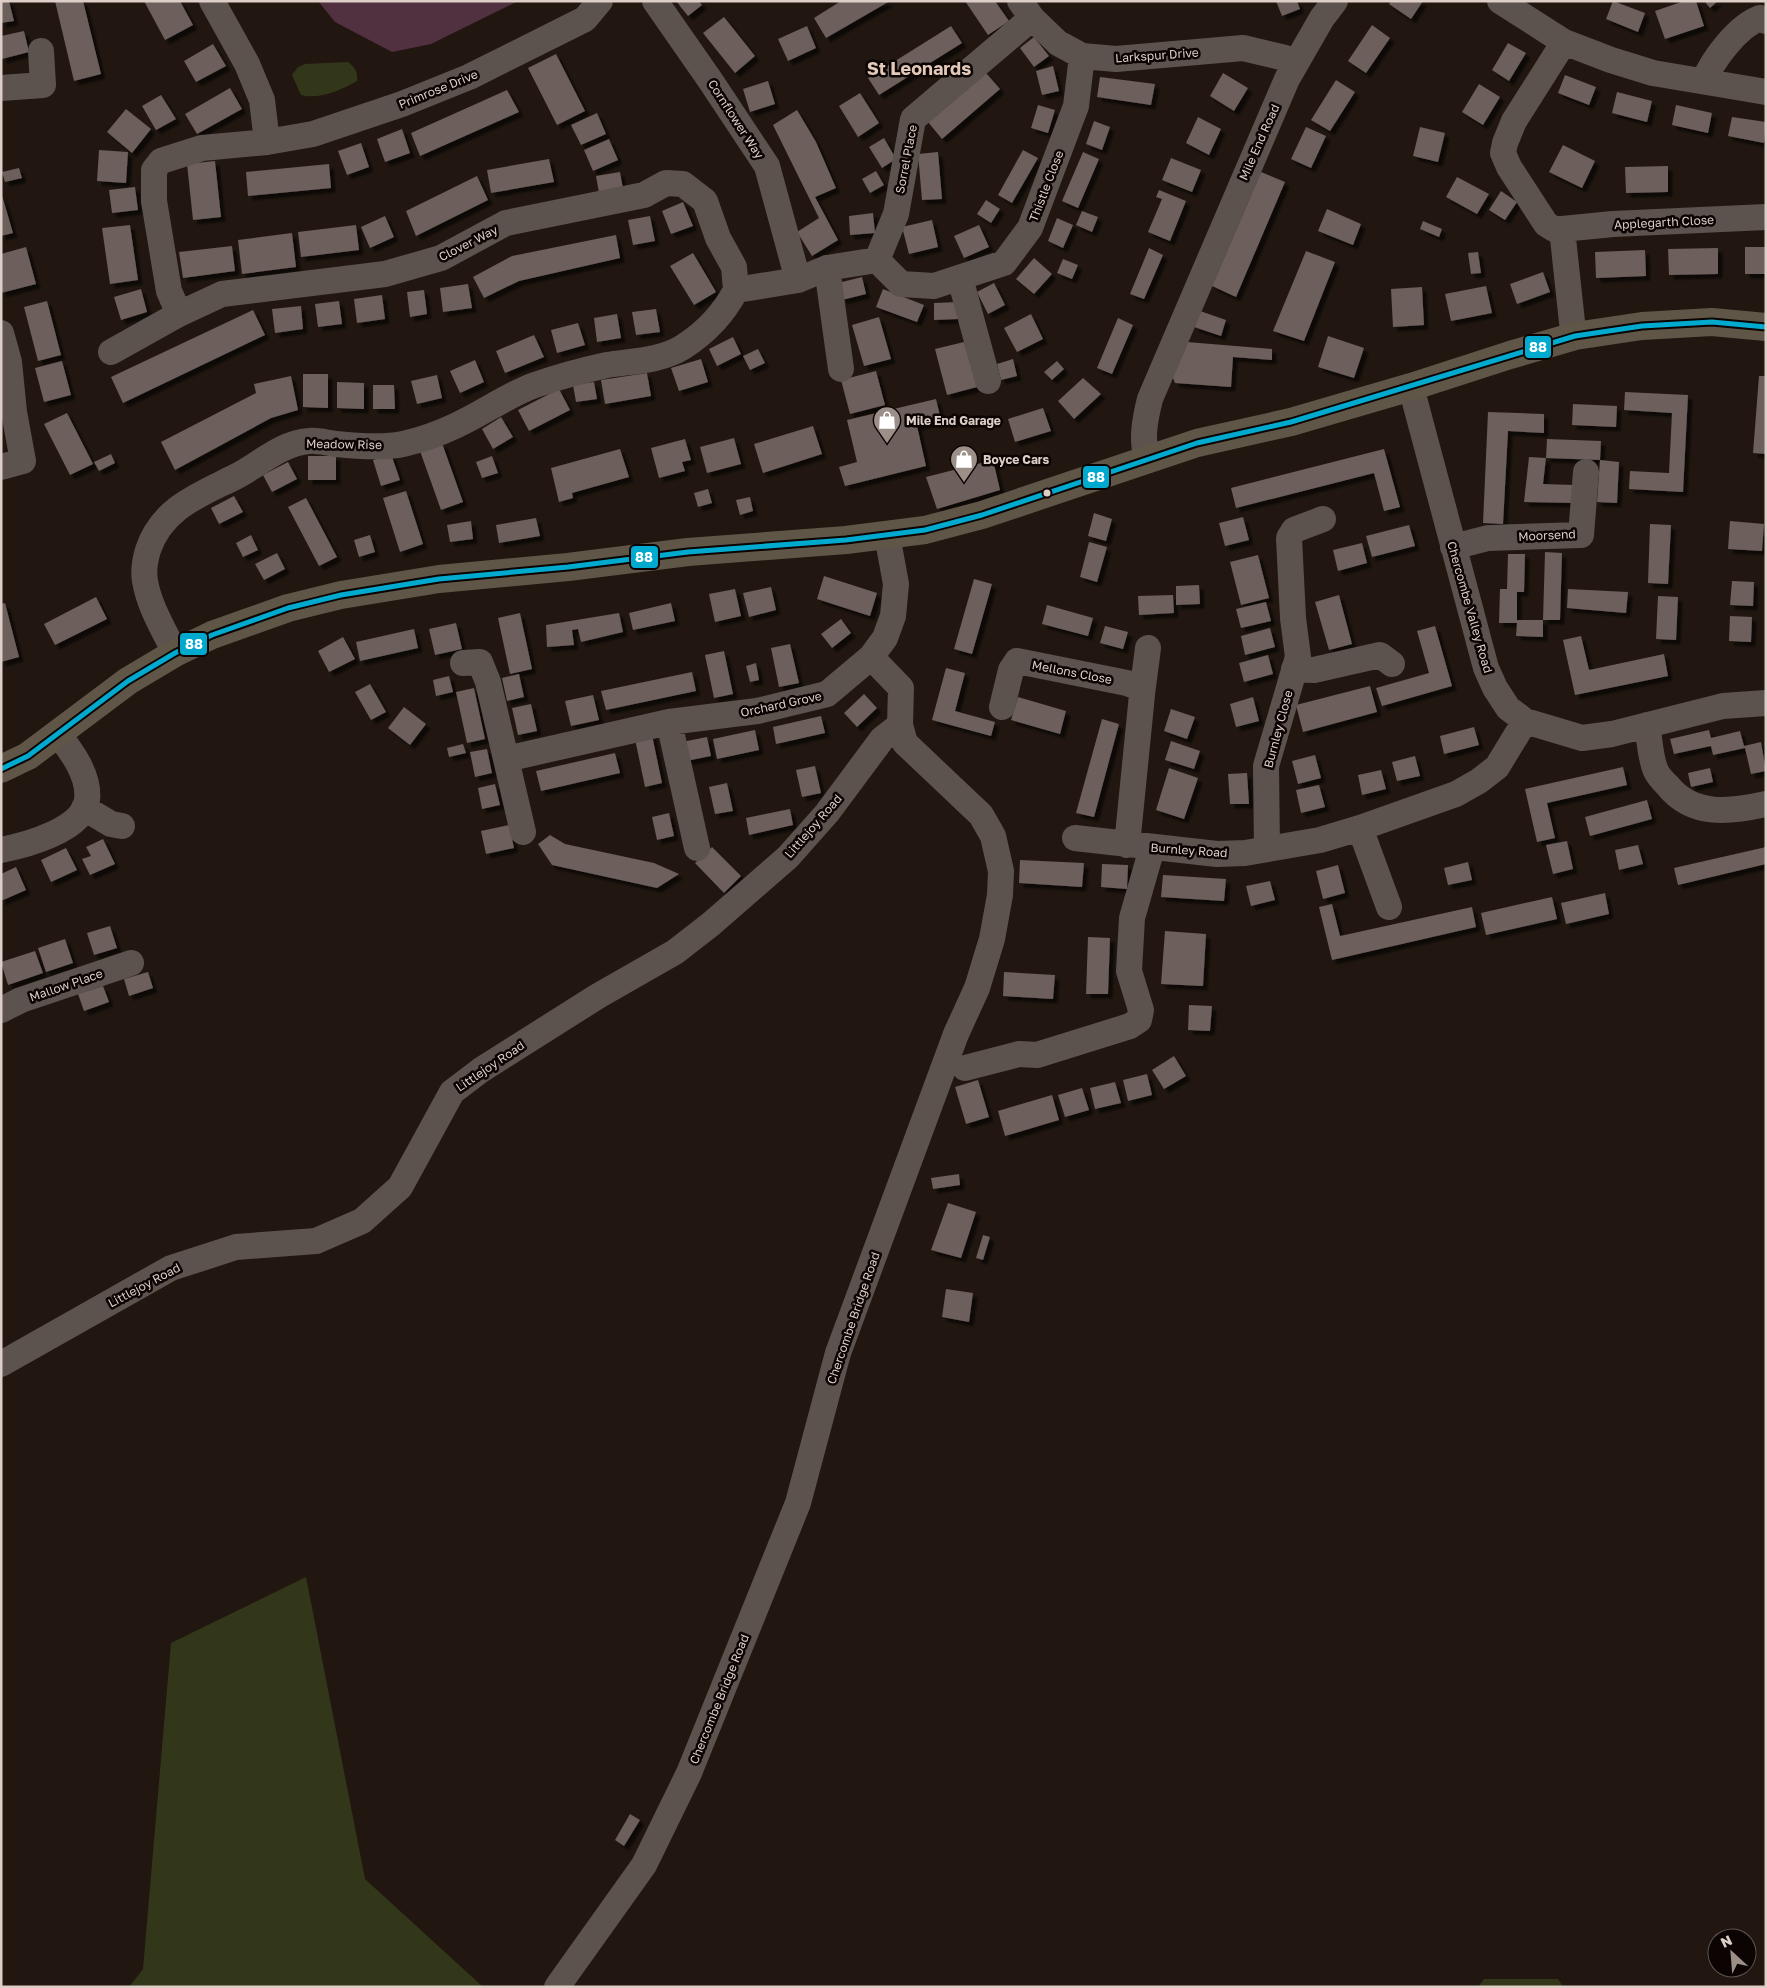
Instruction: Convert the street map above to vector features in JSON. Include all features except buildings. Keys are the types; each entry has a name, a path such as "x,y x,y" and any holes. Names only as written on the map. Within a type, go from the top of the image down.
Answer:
{"main road":[{"path":"1,770 28,756 128,681 175,653 212,635 288,608 341,595 394,586 688,552 846,540 925,530 950,524 1197,443 1291,422 1576,336 1642,326 1712,322 1766,327"}],"street":[{"path":"212,1 248,64 262,100 267,142"},
{"name":"Cornflower Way","path":"655,1 710,80 766,166 798,280"},
{"name":"Mile End Road","path":"1147,459 1144,450 1144,424 1150,399 1287,78 1322,18 1335,1"},
{"path":"1500,1 1564,42 1611,60 1653,73 1766,92"},
{"name":"Primrose Drive","path":"179,314 169,291 154,201 154,170 161,161 202,148 267,142 313,134 402,104 469,77 585,19 598,4"},
{"name":"Larkspur Drive","path":"1026,10 1058,43 1082,56 1116,59 1243,48 1284,58"},
{"name":"Sorrel Place","path":"877,260 896,214 913,119 1026,10"},
{"path":"1704,81 1711,65 1750,22 1760,18 1766,21"},
{"path":"1564,42 1514,121 1504,143 1503,153 1509,167 1546,224 1562,229 1572,322 1576,336"},
{"path":"1,88 44,85 41,51"},
{"name":"Thistle Close","path":"877,260 902,284 934,286 1004,263 1030,228 1076,106 1082,56"},
{"name":"Clover Way","path":"111,352 179,314 222,294 385,274 441,258 506,223 644,195 666,184 683,184 705,201 718,238 734,267 736,290"},
{"name":"Applegarth Close","path":"1562,229 1613,224 1766,217"},
{"path":"736,290 798,280 827,268 877,260"},
{"path":"827,268 841,369"},
{"path":"960,278 988,381"},
{"name":"Meadow Rise","path":"175,653 149,597 144,580 144,564 153,535 176,509 205,491 237,476 292,445 309,441 352,445 401,444 431,436 456,426 535,385 606,366 658,358 682,348 707,329 728,306 736,290"},
{"path":"1,333 9,362 14,412 23,461 1,467"},
{"name":"Chercombe Valley Road","path":"1411,387 1486,668 1495,688 1508,708 1525,721 1582,738 1612,734 1722,706 1766,703"},
{"name":"Moorsend","path":"1453,547 1488,538 1582,535 1586,472"},
{"name":"Burnley Close","path":"1266,849 1266,766 1298,657 1293,618 1289,538 1294,530 1323,519"},
{"name":"Orchard Grove","path":"506,759 669,722 757,711 827,694 871,657 885,638 893,616 896,584 888,535"},
{"path":"965,1068 1020,1054 1037,1055 1130,1026 1139,1020 1141,1010 1135,995 1130,970 1132,918 1140,846 1142,694 1148,648"},
{"path":"1294,669 1314,670 1380,655 1392,664"},
{"name":"Chercombe Bridge Road","path":"557,1987 644,1865 689,1773 798,1503 838,1352 946,1061 977,988 992,939 1000,895 1001,871 993,836 981,815 905,743 900,725 901,688 871,657"},
{"name":"Mellons Close","path":"1002,707 1011,670 1017,661 1127,683 1137,688 1142,694"},
{"path":"463,663 480,662 488,682 523,832"},
{"name":"Burnley Road","path":"1075,838 1217,854 1245,853 1320,840 1456,794 1479,781 1497,767 1525,721"},
{"path":"669,722 697,848"},
{"name":"Littlejoy Road","path":"1,1364 171,1268 236,1248 316,1241 362,1221 400,1187 452,1092 481,1070 598,996 675,952 712,924 788,856 827,813 882,739 900,725"},
{"path":"1647,725 1656,772 1672,791 1692,806 1718,810 1745,809 1766,804"},
{"path":"1,850 28,845 63,829 84,808 87,799 85,781 76,761 58,734"},
{"path":"84,808 111,824 122,826"},
{"path":"1360,828 1389,907"},
{"name":"Mallow Place","path":"1,1010 21,1000 132,963"}],"green space":[{"path":"348,62 356,70 357,81 337,91 322,95 301,95 292,75 298,67 305,64"},
{"path":"306,1577 365,1879 483,1987 129,1987 143,1969 171,1643"},
{"path":"1484,1979 1558,1979 1563,1987 1478,1987"}],"shaded area":[{"path":"318,1 518,1 431,44 392,52 335,22"}],"transit line":[{"name":"88","path":"1,769 28,756 128,681 175,653 212,635 288,608 341,595 439,579 568,567 688,552 846,540 925,530 982,515 1197,443 1291,422 1575,336 1642,326 1712,322 1766,327"}],"place":[{"name":"Mile End Garage","path":"887,444"},
{"name":"Boyce Cars","path":"964,483"}],"district":[{"name":"St Leonards","path":"919,68"}]}
